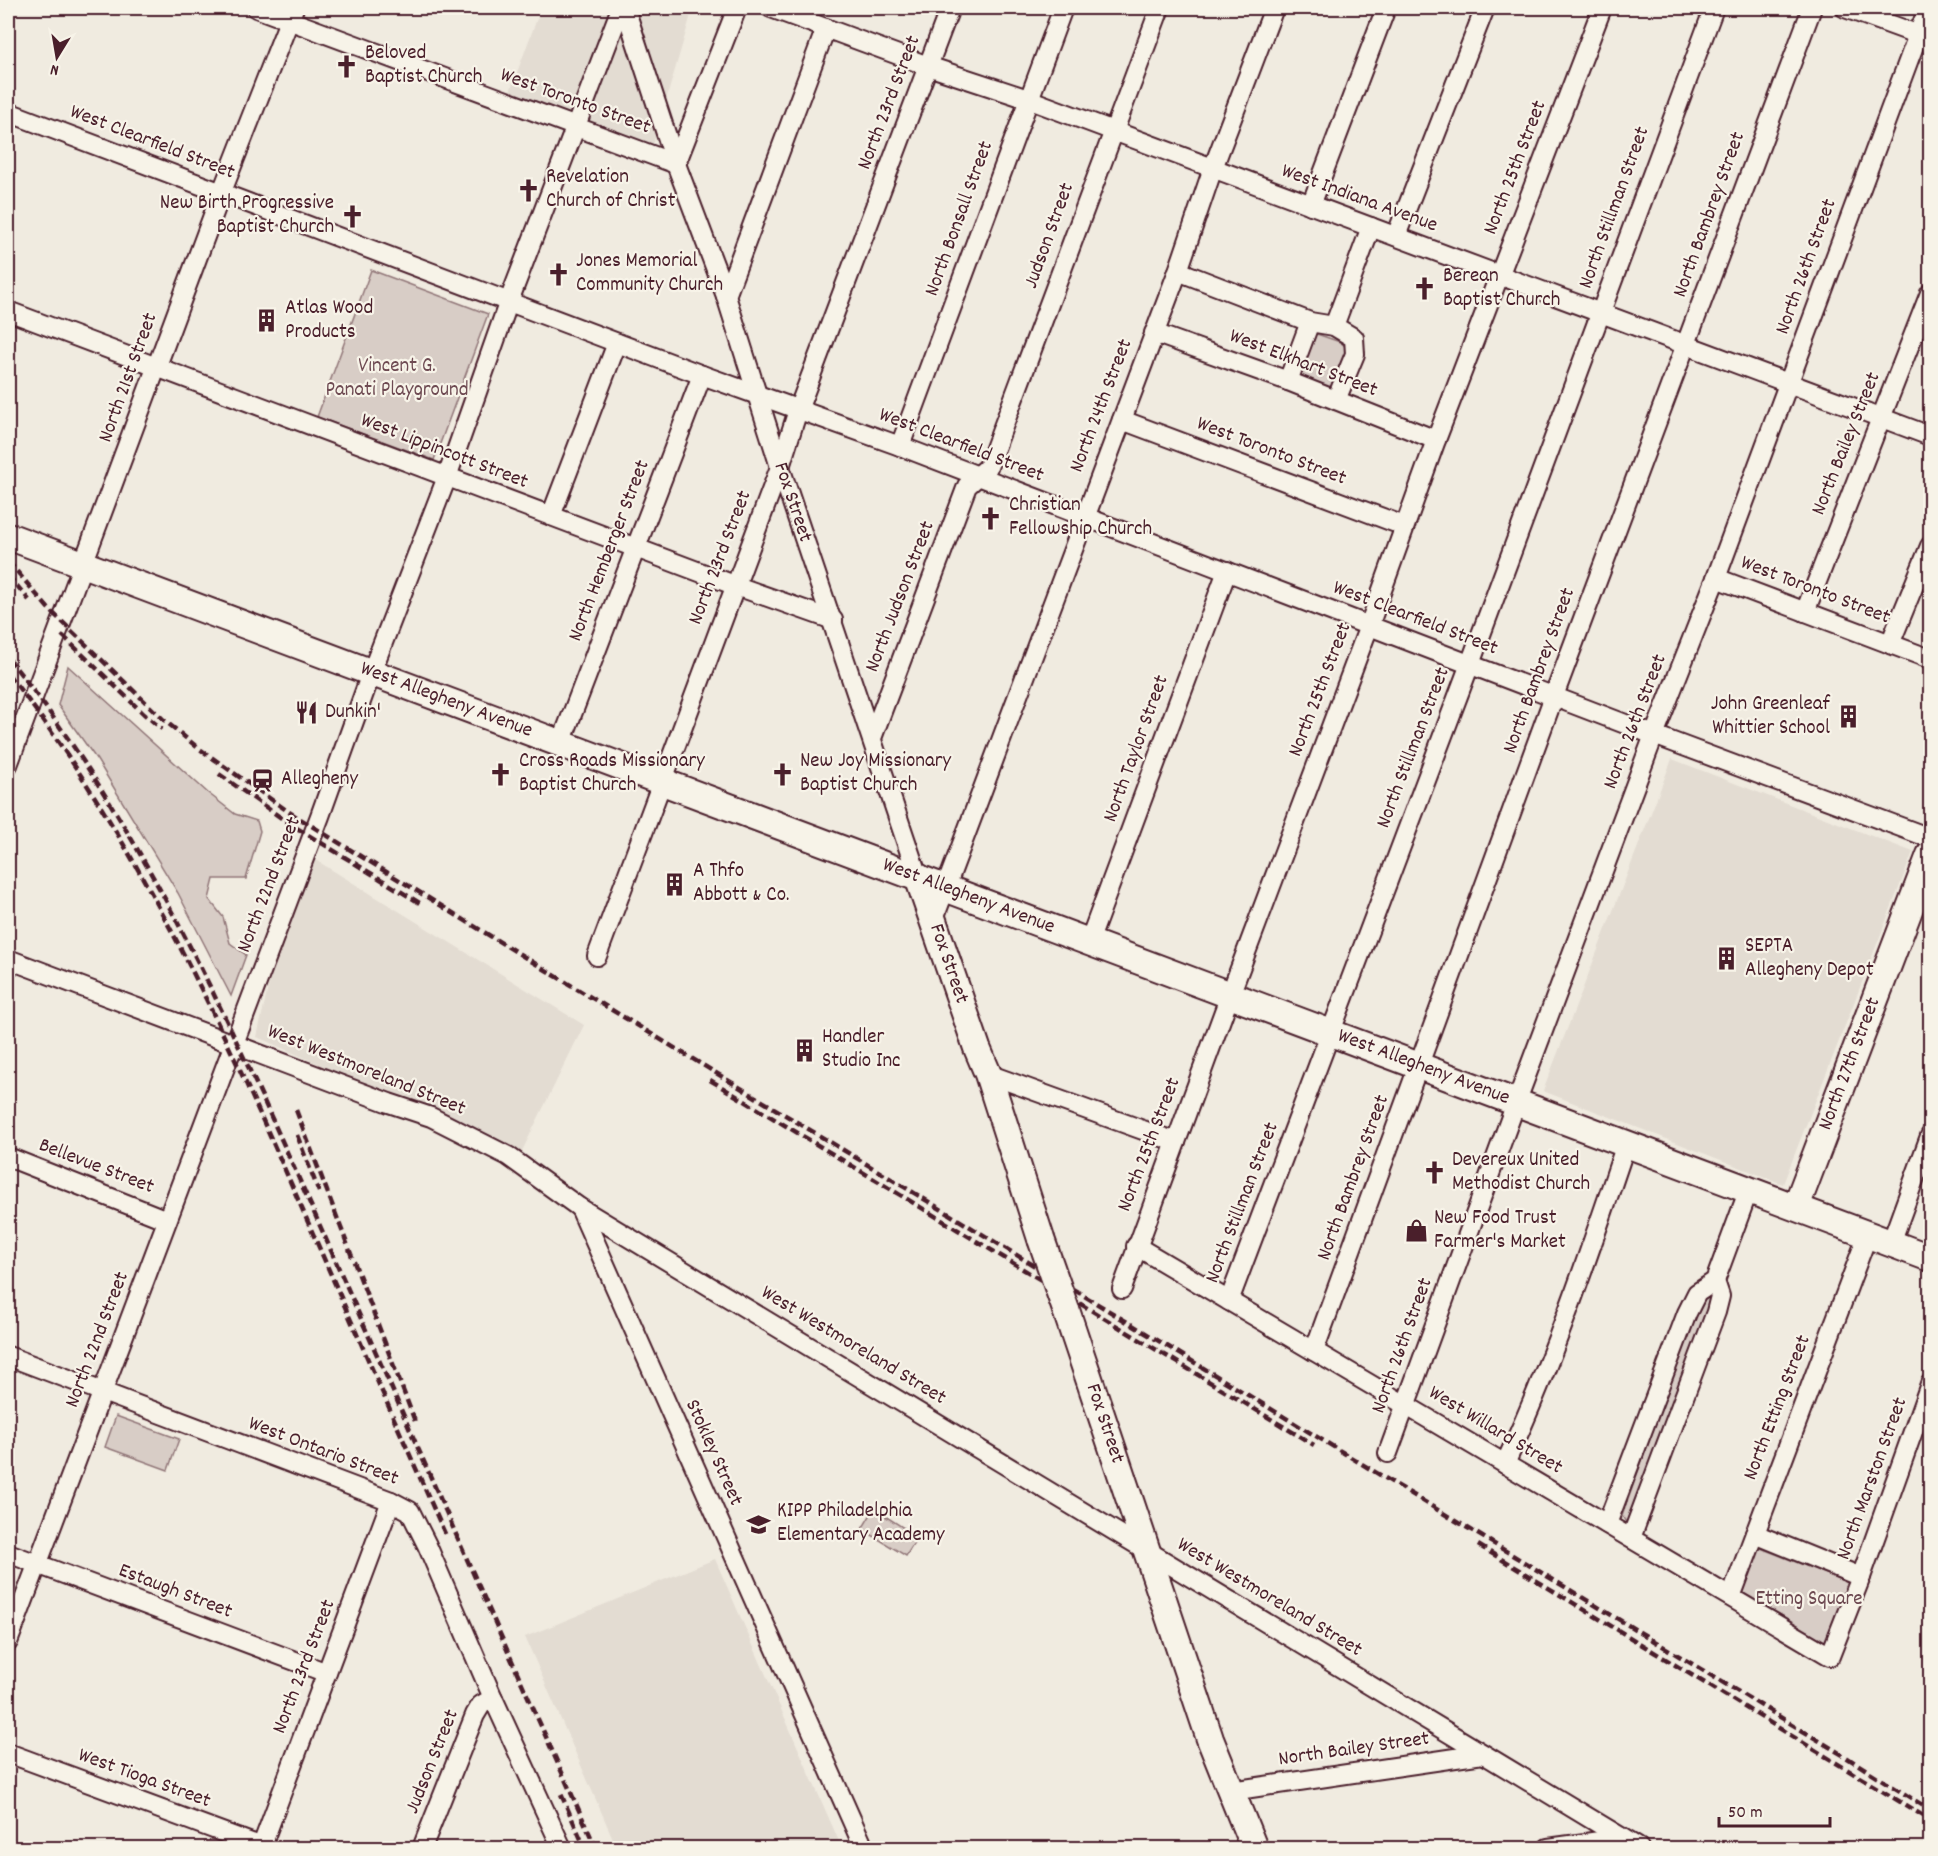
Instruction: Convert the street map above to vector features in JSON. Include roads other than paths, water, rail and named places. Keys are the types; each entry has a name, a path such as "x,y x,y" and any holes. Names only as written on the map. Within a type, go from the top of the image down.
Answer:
{"main road":[{"name":"West Allegheny Avenue","path":"8,536 1930,1258"},
{"name":"North 27th Street","path":"1796,1207 1930,855"},
{"name":"Fox Street","path":"918,877 988,1074 1041,1239 1210,1739 1254,1848"}],"street":[{"name":"West Toronto Street","path":"256,8 291,14 676,164"},
{"name":"North 22nd Street","path":"8,1642 447,477 509,301 623,8"},
{"name":"Fox Street","path":"623,8 676,164 726,296 780,466 918,877"},
{"path":"676,164 737,8"},
{"name":"North 23rd Street","path":"597,956 780,466 798,410 950,8"},
{"name":"North Bonsall Street","path":"900,446 1063,8"},
{"name":"Judson Street","path":"978,476 988,466 1160,8"},
{"name":"North 24th Street","path":"933,921 1178,272 1213,168 1274,8"},
{"path":"1311,205 1386,8"},
{"path":"1396,236 1485,8"},
{"name":"North 25th Street","path":"1122,1289 1136,1246 1370,626 1436,440 1602,8"},
{"name":"North Stillman Street","path":"1229,1301 1470,664 1714,8"},
{"name":"North Bambrey Street","path":"1314,1351 1554,696 1812,8"},
{"path":"1845,8 1924,37"},
{"name":"North 26th Street","path":"1388,1453 1654,735 1716,578 1788,383 1924,37 1928,8"},
{"name":"West Indiana Avenue","path":"780,9 928,66 1028,99 1930,436"},
{"name":"North 21st Street","path":"8,763 221,194 291,14"},
{"path":"726,296 826,28"},
{"name":"West Clearfield Street","path":"8,112 616,343 900,446 1654,735 1930,838"},
{"path":"1334,326 1371,227"},
{"path":"1178,272 1310,322 1334,326 1354,338 1355,354 1336,400"},
{"name":"North Bailey Street","path":"1805,612 1930,293"},
{"name":"West Lippincott Street","path":"8,311 634,548 832,620"},
{"path":"1288,381 1310,322"},
{"name":"West Elkhart Street","path":"1154,333 1288,381 1436,440"},
{"path":"551,516 616,343"},
{"name":"North Hemberger Street","path":"561,743 702,375"},
{"name":"West Toronto Street","path":"1122,420 1404,526"},
{"name":"North Judson Street","path":"872,738 967,486 978,476"},
{"path":"1890,644 1930,546"},
{"name":"North Taylor Street","path":"1089,942 1227,571"},
{"name":"West Toronto Street","path":"1716,578 1930,659"},
{"name":"West Westmoreland Street","path":"8,959 431,1117 508,1156 580,1208 1639,1848"},
{"path":"988,1074 1176,1142"},
{"path":"1879,1238 1930,1136"},
{"path":"1505,1464 1527,1417 1626,1144"},
{"name":"Bellevue Street","path":"8,1157 167,1220"},
{"path":"1607,1524 1687,1313 1697,1293 1715,1281 1749,1189"},
{"name":"Stokley Street","path":"580,1208 864,1848"},
{"name":"North Etting Street","path":"1731,1597 1755,1534 1879,1238"},
{"name":"West Willard Street","path":"1136,1246 1830,1656"},
{"path":"1630,1538 1716,1312 1720,1296 1715,1281"},
{"name":"West Ontario Street","path":"8,1356 391,1501 410,1511 562,1848"},
{"name":"North Marston Street","path":"1830,1656 1862,1577 1930,1384"},
{"name":"North 23rd Street","path":"263,1848 391,1501"},
{"path":"1755,1534 1862,1577"},
{"name":"Estaugh Street","path":"8,1553 327,1673"},
{"name":"Judson Street","path":"422,1848 475,1715 481,1705 493,1698"},
{"name":"West Tioga Street","path":"8,1753 263,1848"},
{"name":"North Bailey Street","path":"1231,1791 1483,1754"},
{"path":"1548,1848 1622,1838"}],"railway":[{"path":"8,561 48,608 164,720 197,747 289,812 1930,1810"},
{"path":"8,575 29,600"},
{"path":"62,635 162,729"},
{"path":"8,658 58,724 104,793 146,864 222,1011 291,1161 596,1848"},
{"path":"8,674 52,733 93,794 167,922 263,1121 446,1536"},
{"path":"219,774 287,822 423,905"},
{"path":"710,1080 1314,1445"},
{"path":"296,1110 416,1424"},
{"path":"297,1135 319,1192"},
{"path":"1478,1545 1930,1820"},
{"path":"561,1794 585,1848"}],"place":[{"name":"Beloved Baptist Church","path":"347,66"},
{"name":"Revelation Church of Christ","path":"528,190"},
{"name":"New Birth Progressive Baptist Church","path":"352,216"},
{"name":"Jones Memorial Community Church","path":"558,274"},
{"name":"Berean Baptist Church","path":"1425,289"},
{"name":"Atlas Wood Products","path":"267,321"},
{"name":"Christian Fellowship Church","path":"991,518"},
{"name":"Dunkin'","path":"307,713"},
{"name":"John Greenleaf Whittier School","path":"1848,717"},
{"name":"Cross Roads Missionary Baptist Church","path":"501,774"},
{"name":"New Joy Missionary Baptist Church","path":"782,774"},
{"name":"Allegheny","path":"263,780"},
{"name":"A Thfo Abbott & Co.","path":"675,884"},
{"name":"SEPTA Allegheny Depot","path":"1727,959"},
{"name":"Handler Studio Inc","path":"804,1050"},
{"name":"Devereux United Methodist Church","path":"1434,1173"},
{"name":"New Food Trust Farmer's Market","path":"1416,1231"},
{"name":"KIPP Philadelphia Elementary Academy","path":"759,1524"}],"park label":[{"name":"Vincent G. Panati Playground","path":"397,379"},
{"name":"Etting Square","path":"1809,1600"}]}
